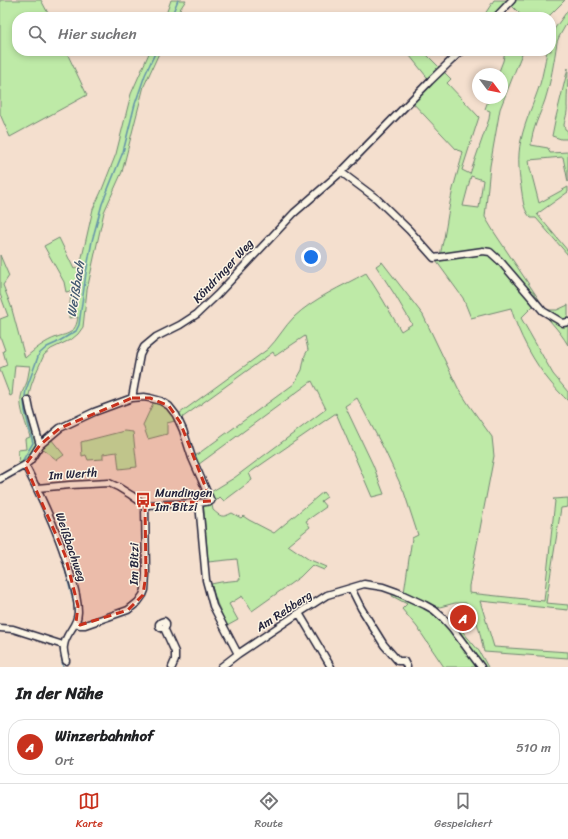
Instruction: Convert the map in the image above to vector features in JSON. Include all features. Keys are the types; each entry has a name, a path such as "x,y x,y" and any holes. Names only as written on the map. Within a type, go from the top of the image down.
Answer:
{"street":[{"path":"501,12 512,0"},
{"name":"Köndringer Weg","path":"132,398 140,355 144,346 156,336 180,325 197,314 217,295 294,213 341,172 456,56"},
{"path":"341,172 378,199 434,258 483,251 490,252 505,266 543,311 563,323 568,322"},
{"path":"0,479 30,461 40,445 60,428 94,412 132,398 150,398 161,401 169,406 176,416 211,501 199,503 145,505"},
{"path":"28,400 40,445"},
{"name":"Weißbachweg","path":"22,467 37,488 65,555 73,583 78,606 78,614 76,622 69,632 64,645 66,661"},
{"name":"Im Werth","path":"37,488 109,483 132,495 145,505"},
{"path":"199,503 206,580 213,606 238,654"},
{"name":"Im Bitzi","path":"76,622 80,625 85,625 128,610 141,599 145,590 146,574 145,505"},
{"name":"Am Rebberg","path":"221,667 299,613 327,596 364,584 383,587 434,610 452,628 481,667"},
{"path":"351,588 361,608 384,645 398,661 404,661 407,667"},
{"path":"299,613 331,667"},
{"path":"0,628 13,629 60,644"},
{"path":"164,628 175,652 175,660 172,667"}],"highlighted area":[{"path":"132,398 150,398 169,406 180,422 211,501 145,505 146,574 143,595 128,610 80,625 76,622 78,606 65,555 25,465 40,445 60,428"}],"green space":[{"path":"0,0 41,0 47,12 12,12 12,56 68,56 87,95 10,137 0,114"},
{"path":"171,0 186,0 178,12 167,12"},
{"path":"494,0 565,0 553,12 518,12 509,3 501,12 486,12"},
{"path":"568,10 568,21 559,37 556,48 556,27"},
{"path":"148,56 158,56 144,86 122,172 104,212 87,290 83,327 72,339 51,349 44,355 31,386 28,400 37,442 31,456 19,467 18,450 26,449 25,439 30,437 22,412 21,397 27,382 30,366 15,365 12,395 10,396 0,370 0,368 7,365 3,351 5,350 0,336 0,319 8,316 0,294 0,255 9,276 3,285 11,306 25,358 48,341 70,332 76,325 78,317 69,318 71,291 66,292 64,282 44,246 59,238 74,269 80,266 93,209 116,154 131,94"},
{"path":"410,56 428,56 451,79 447,83 479,117 462,170 470,174 489,119 490,111 485,109 487,104 502,104 490,166 485,217 546,310 557,310 568,305 568,345 544,314 534,305 521,318 553,374 568,392 568,401 551,383 533,357 522,337 511,308 471,318 463,298 434,258 440,257 452,195 463,152 457,150 411,101 430,81","holes":["471,176 483,180 479,208 463,206"]},
{"path":"504,56 521,56 508,89 508,68 500,68"},
{"path":"546,56 554,56 549,86 531,145 548,148 550,153 568,152 568,182 563,157 529,160 530,168 539,203 568,187 568,192 537,214 568,251 568,255 536,218 531,218 527,212 524,206 519,173 520,146 523,133 543,72"},
{"path":"568,68 567,111 564,125 565,129 568,131 568,139 561,139 552,136"},
{"path":"382,262 423,315 458,388 492,437 494,456 469,586 469,593 544,601 555,501 553,499 568,498 568,507 561,508 546,603 568,605 568,610 480,601 494,647 568,652 568,658 484,652 478,626 470,608 466,603 455,603 436,608 458,626 479,651 488,667 444,667 417,627 402,609 407,604 392,596 394,588 404,593 412,538 418,535 404,492 385,451 357,398 345,406 373,465 384,494 372,497 336,413 249,473 252,480 224,501 220,497 212,505 213,510 220,515 226,516 232,513 241,518 243,516 274,533 323,492 327,497 321,501 326,507 306,521 310,527 288,545 308,559 327,567 324,570 312,565 300,577 252,611 242,596 229,604 238,620 227,626 211,584 240,580 237,559 208,562 203,501 208,499 206,495 234,478 326,409 312,381 195,467 191,459 294,384 302,370 305,355 308,350 305,336 275,356 273,352 179,420 167,423 167,434 148,439 143,425 155,399 161,401 176,416 268,349 290,321 302,310 319,298 366,273 401,331 412,324 376,266"},
{"path":"124,431 133,432 137,467 119,469 117,452 103,454 103,459 88,460 86,455 82,456 81,442"},
{"path":"51,439 64,455 57,460 40,447"}],"waterway":[{"name":"Weißbach","path":"173,12 178,0"},
{"name":"Weißbach","path":"22,464 33,443 25,411 24,402 26,390 39,354 47,347 76,331 79,325 92,241 102,204 123,152 135,104 145,75 154,56"},
{"name":"Weißbach","path":"37,495 50,525"},
{"name":"Weißbach","path":"60,550 75,613"},
{"name":"Weißbach","path":"61,645 60,648 63,667"}],"place":[{"name":"Mundingen Im Bitzi","path":"143,500"},
{"name":"Winzerbahnhof","path":"463,618"}]}
